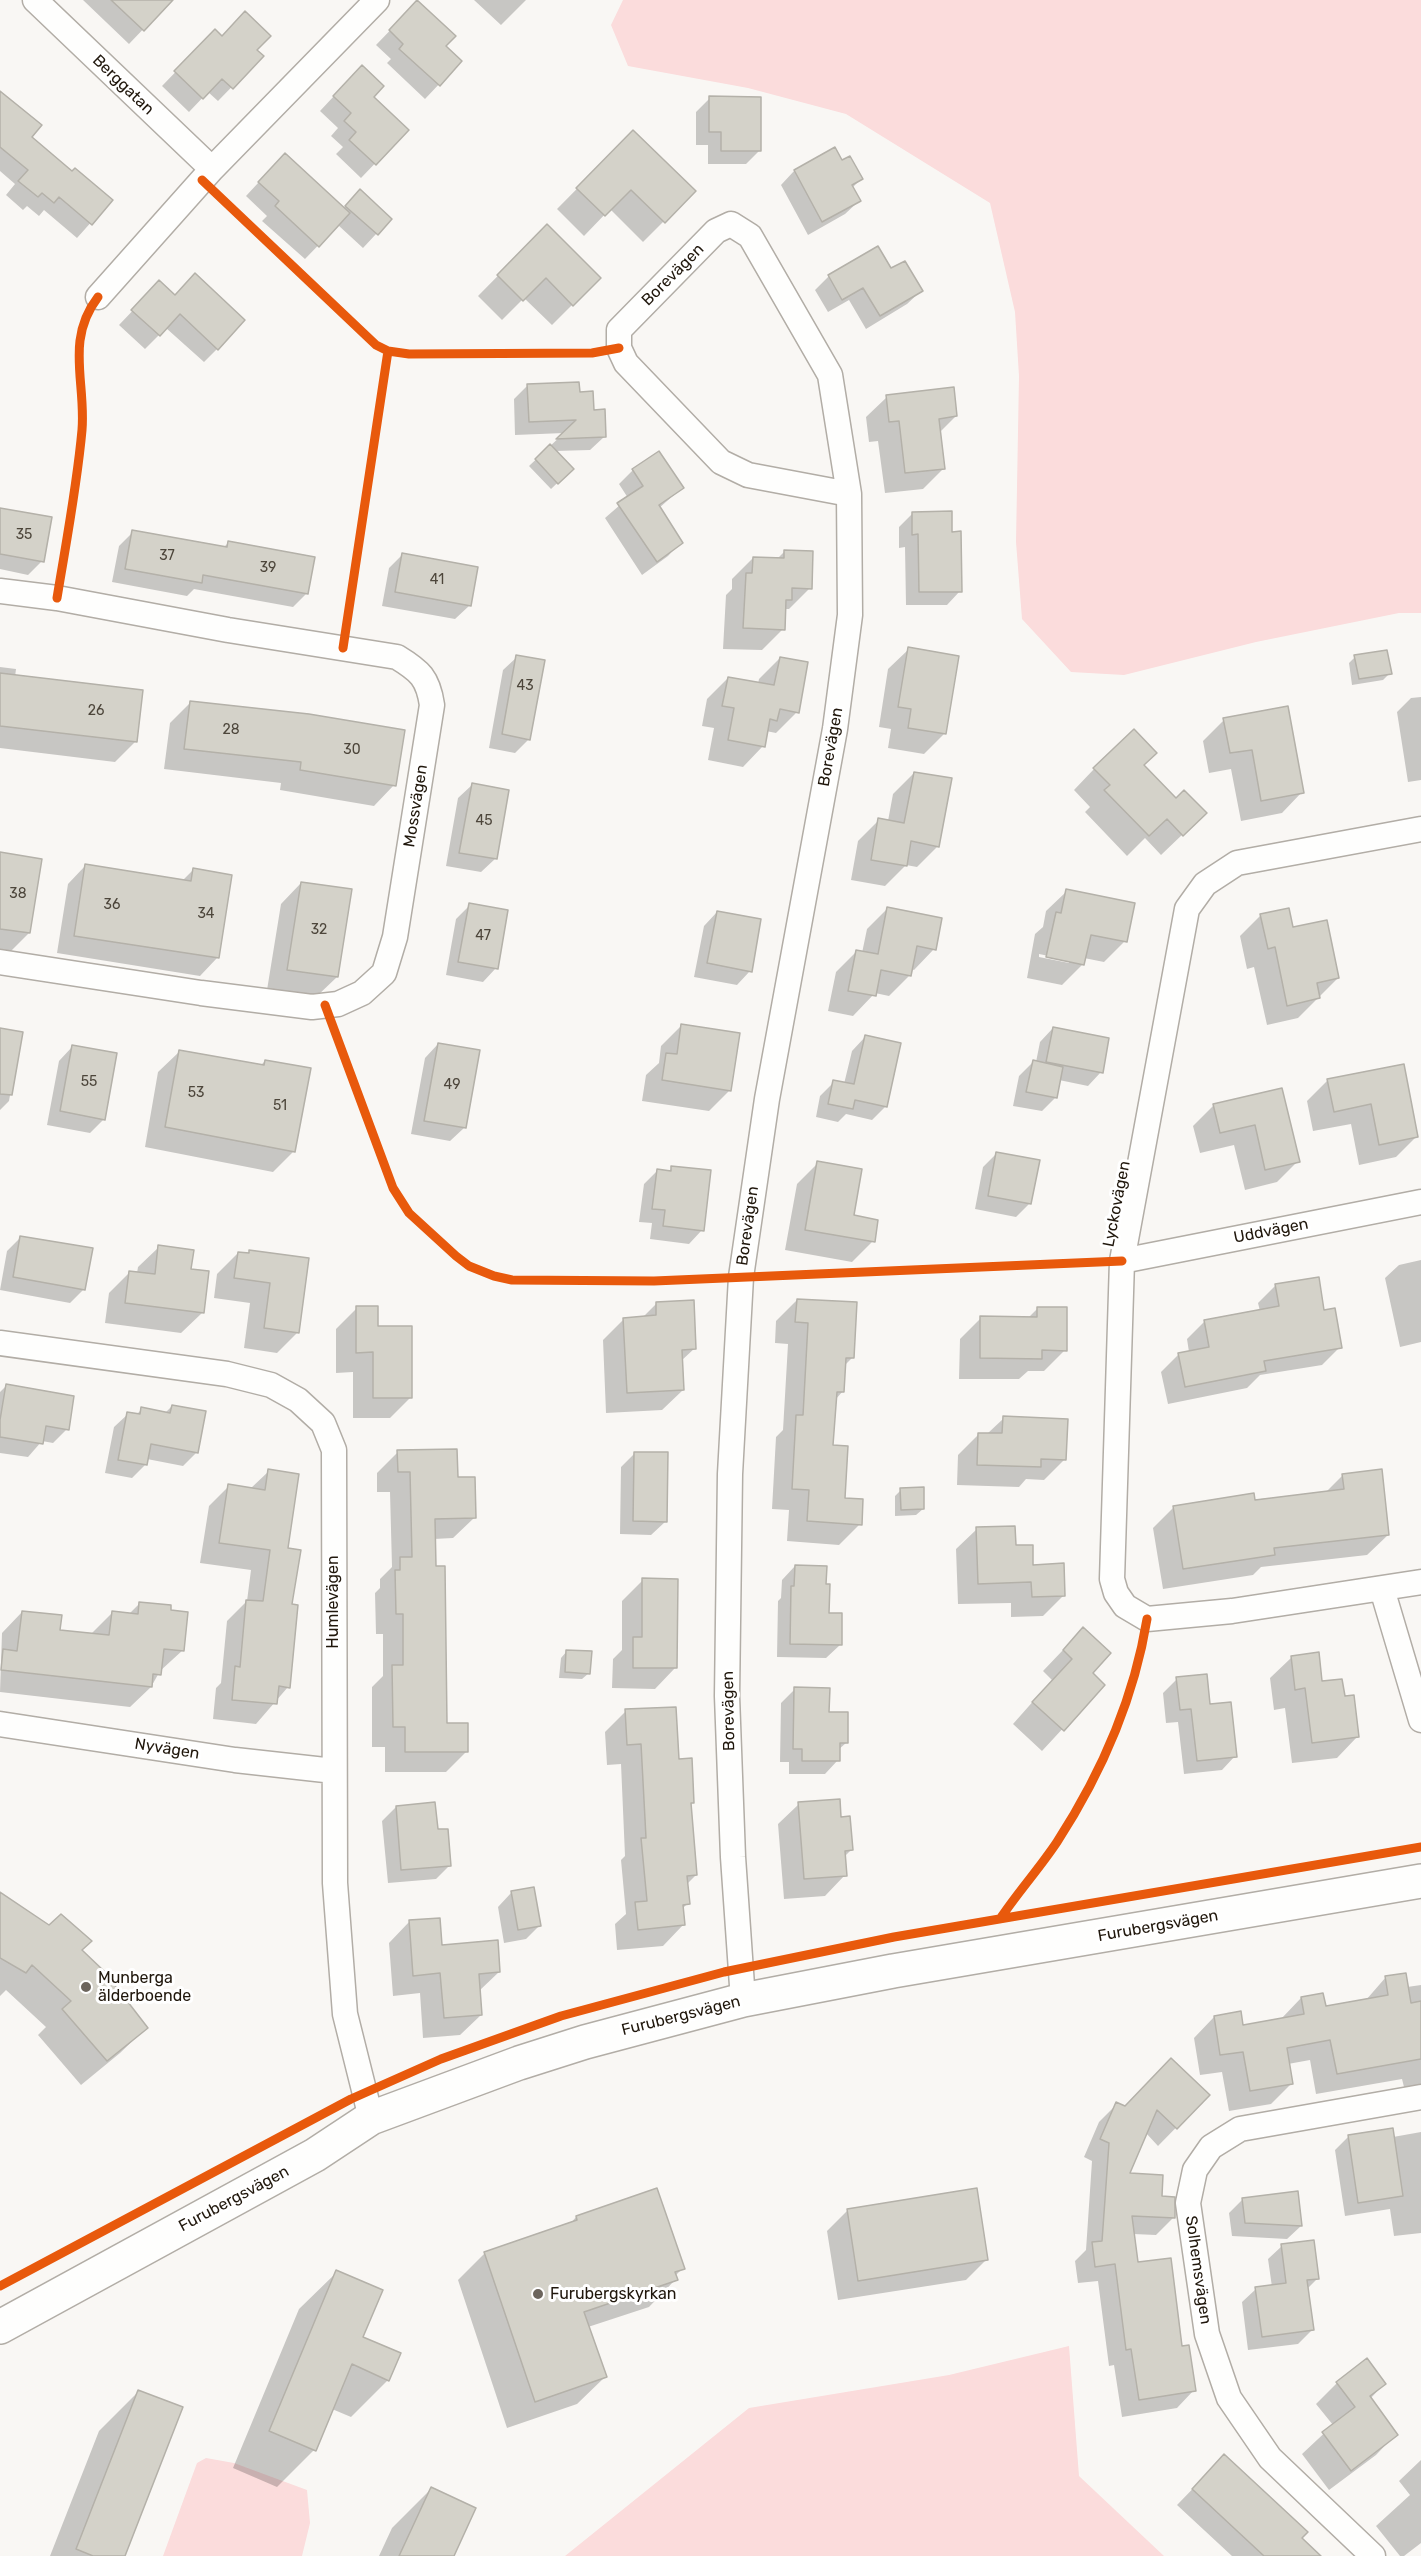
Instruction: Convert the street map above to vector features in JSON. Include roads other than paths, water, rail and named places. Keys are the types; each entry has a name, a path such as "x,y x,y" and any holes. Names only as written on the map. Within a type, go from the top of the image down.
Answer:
{"street":[{"name":"Berggatan","path":"35,0 212,170"},
{"path":"98,297 212,170 377,0"},
{"name":"Borevägen","path":"743,2000 733,1857 727,1696 730,1474 741,1277 766,1099 835,729 850,615 849,495 830,375 750,236 731,224 716,231 619,330 619,348 626,363 721,462 748,475 849,495"},
{"name":"Mossvägen","path":"0,591 57,598 228,630 397,657 418,670 430,686 432,705 395,937 384,973 362,993 338,1004 312,1007 201,993 0,962"},
{"name":"Lyckovägen","path":"1421,829 1237,863 1205,884 1187,909 1122,1261 1112,1579 1116,1593 1125,1606 1147,1619 1232,1611 1421,1582"},
{"name":"Uddvägen","path":"1122,1261 1421,1202"},
{"name":"Humlevägen","path":"0,1343 227,1374 260,1382 271,1385 298,1400 323,1423 334,1450 335,1883 345,2014 371,2118"},
{"path":"1382,1589 1421,1720"},
{"name":"Nyvägen","path":"0,1724 235,1760 334,1771"},
{"name":"Furubergsvägen","path":"0,2327 315,2155 371,2118 519,2063 585,2042 743,2000 893,1971 1421,1881"},
{"name":"Solhemsvägen","path":"1373,2556 1270,2458 1229,2398 1207,2334 1188,2203 1195,2170 1211,2147 1240,2129 1421,2097"}],"place":[{"name":"Munberga älderboende","path":"86,1987"},
{"name":"Furubergskyrkan","path":"538,2294"}]}
